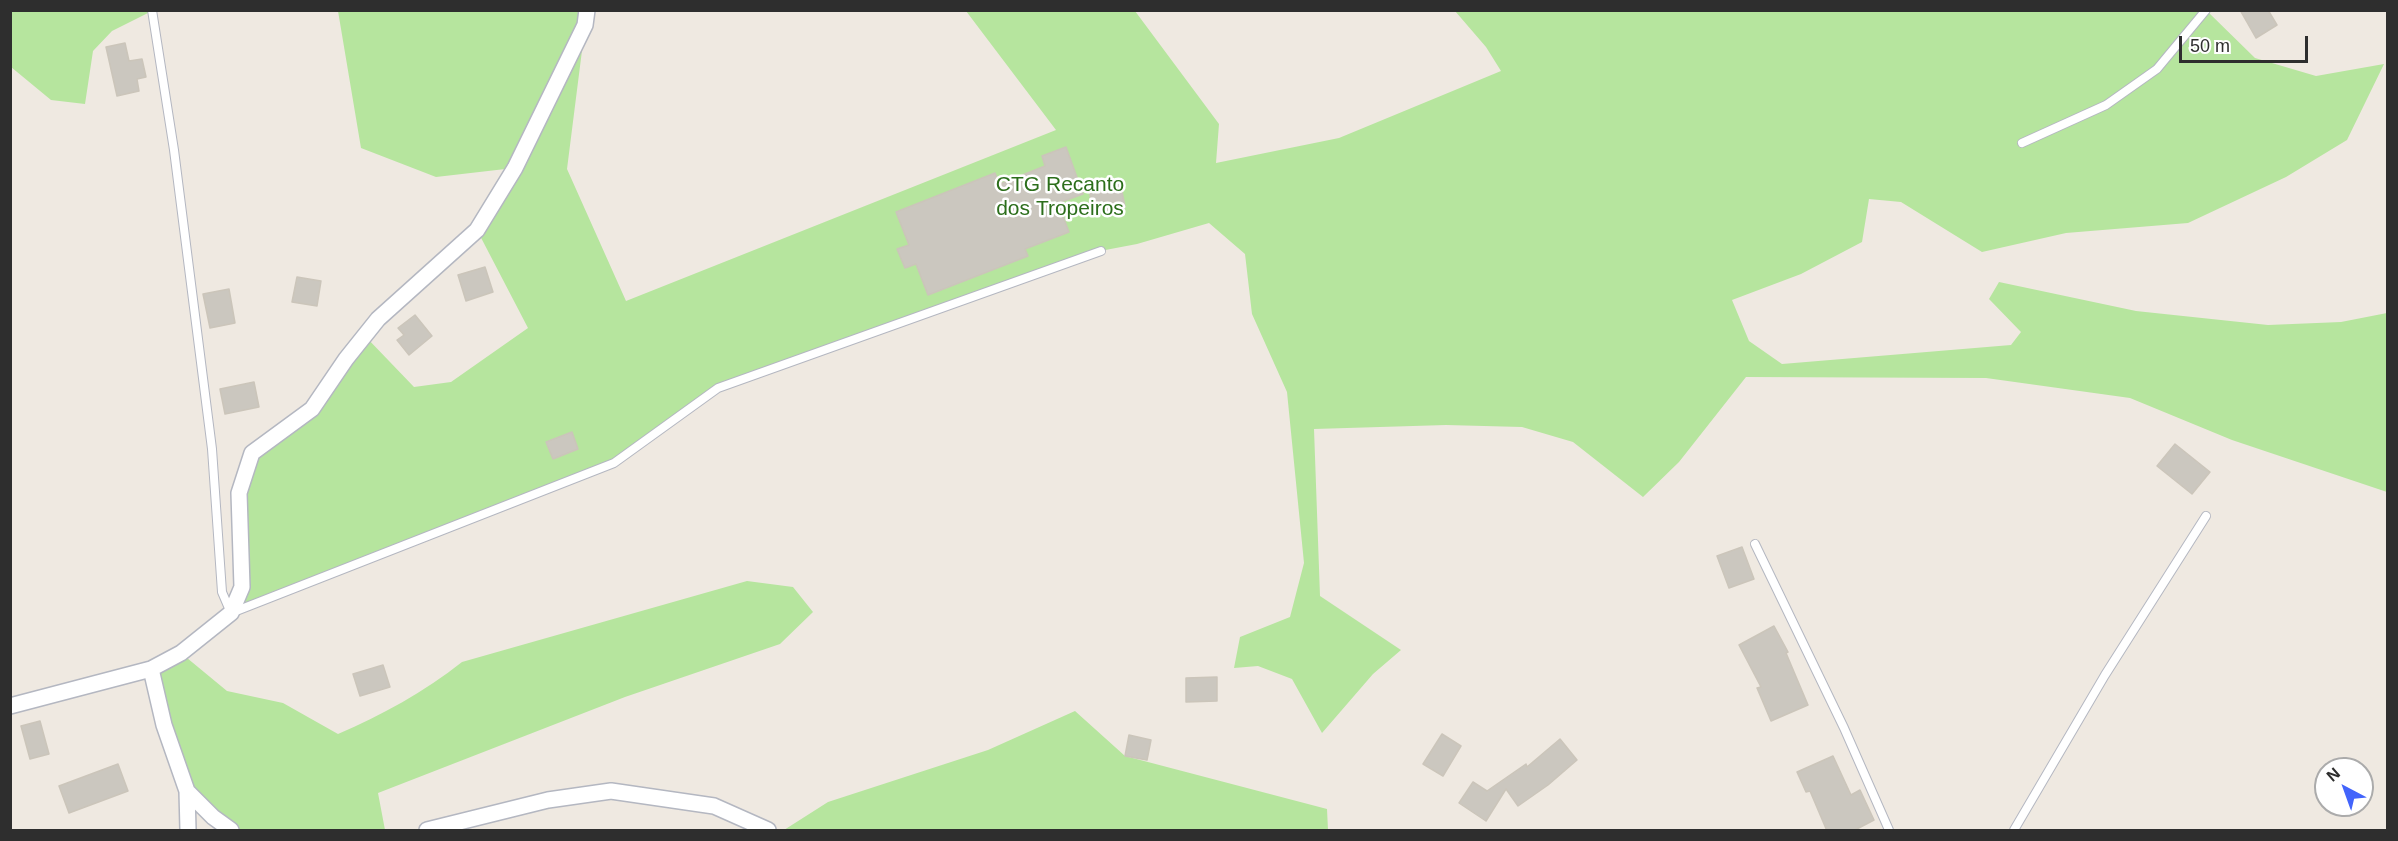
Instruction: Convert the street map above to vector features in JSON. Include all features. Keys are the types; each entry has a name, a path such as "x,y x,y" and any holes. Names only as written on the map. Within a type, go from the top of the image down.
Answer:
{"street":[{"path":"10,706 151,669 181,653 231,613 242,587 240,493 252,453 312,409 346,359 378,319 477,230 520,158 585,25 586,10"},
{"path":"151,669 164,725 187,791 189,831"},
{"path":"427,831 548,800 611,790 714,806 768,831"},
{"path":"187,791 231,831"}],"lane":[{"path":"152,10 175,162 212,449 222,592 231,613 614,464 718,388 1101,250"},
{"path":"2022,143 2106,105 2157,69 2206,10"},
{"path":"2014,831 2104,675 2206,516"},
{"path":"1755,544 1844,728 1889,831"}],"green space":[{"path":"152,10 112,31 93,51 85,104 51,100 11,67 10,11"},
{"path":"338,11 587,11 567,169 626,301 1056,130 966,11 1135,11 1219,124 1216,163 1339,138 1501,71 1486,47 1455,11 2207,11 2255,58 2316,76 2384,64 2347,140 2286,177 2188,223 2066,233 1982,252 1901,202 1869,199 1862,242 1801,274 1732,300 1749,341 1782,364 2011,345 2021,332 1989,299 1999,282 2136,311 2268,325 2341,322 2387,313 2387,492 2232,440 2130,398 1986,378 1746,377 1679,462 1643,497 1573,442 1522,427 1446,425 1314,429 1320,596 1401,650 1373,674 1322,733 1292,679 1258,666 1234,668 1240,637 1290,617 1304,563 1287,392 1252,314 1245,254 1209,223 1137,244 1100,251 718,388 614,463 231,613 242,587 239,493 252,453 312,409 365,336 414,387 451,382 528,328 477,230 514,168 436,177 361,148"},
{"path":"747,581 793,587 813,612 780,644 625,697 378,793 385,830 231,830 187,791 151,669 181,653 227,691 283,703 338,734 402,702 462,662"},
{"path":"1075,711 1125,756 1327,809 1328,830 784,830 828,802 988,750"}],"building":[{"path":"2240,10 2268,10 2277,25 2256,38"},
{"path":"125,43 129,61 142,59 146,77 137,79 139,91 117,96 106,47"},
{"name":"CTG Recanto dos Tropeiros","path":"1066,147 1083,194 1058,203 1069,232 1025,249 1028,256 928,295 916,264 905,268 897,249 909,245 896,212 995,173 1000,184 1045,166 1042,156"},
{"path":"1120,182 1125,207 1093,213 1089,189"},
{"path":"485,267 493,292 466,301 458,275"},
{"path":"297,277 321,281 317,306 292,302"},
{"path":"229,289 235,323 210,328 203,294"},
{"path":"415,315 432,336 409,355 397,340 404,335 398,328"},
{"path":"254,382 259,407 225,414 220,389"},
{"path":"572,432 578,449 553,459 546,442"},
{"path":"2175,444 2210,472 2192,494 2157,466"},
{"path":"1742,547 1754,579 1729,588 1717,556"},
{"path":"1774,626 1788,652 1786,653 1808,705 1771,721 1757,688 1761,687 1739,645"},
{"path":"383,665 390,687 360,696 353,674"},
{"path":"1217,677 1217,701 1186,702 1186,678"},
{"path":"40,721 49,754 30,759 21,726"},
{"path":"1442,734 1461,746 1443,776 1423,764"},
{"path":"1129,735 1151,740 1147,760 1125,756"},
{"path":"1560,739 1577,760 1548,785 1518,806 1506,789 1486,821 1459,803 1473,782 1487,791 1526,764 1527,767"},
{"path":"1833,756 1851,795 1860,790 1874,820 1853,831 1827,831 1810,791 1806,792 1797,772"},
{"path":"118,764 128,791 69,813 59,786"}]}
